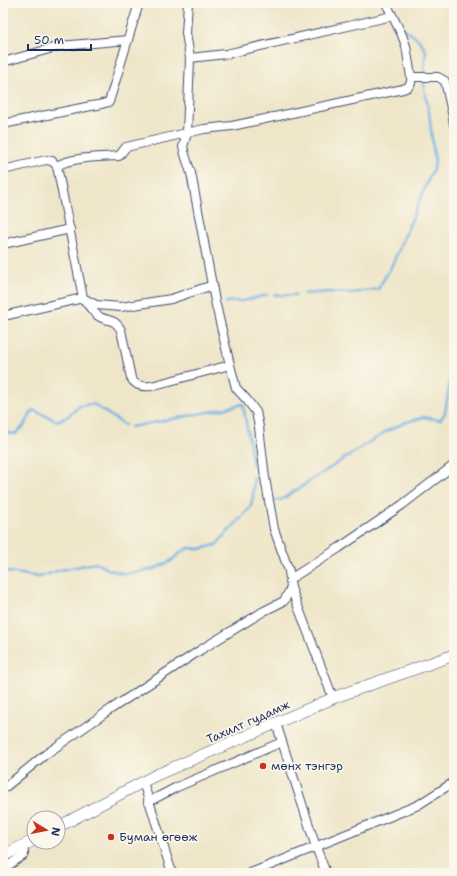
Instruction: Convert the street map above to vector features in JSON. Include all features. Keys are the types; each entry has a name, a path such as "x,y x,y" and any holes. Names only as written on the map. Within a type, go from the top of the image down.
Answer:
{"main road":[{"name":"Тахилт гудамж","path":"66,823 154,776 333,698 454,655"},
{"path":"3,856 26,844"}],"street":[{"path":"3,124 109,102 139,3"},
{"path":"188,3 186,33 190,58 187,133 183,147 191,173 212,285 236,388 248,400 256,412 274,529 289,571 290,584 333,698"},
{"path":"57,166 63,162 119,156 126,147 204,129 232,126 408,87 411,83 411,77 406,46 386,3"},
{"path":"190,58 226,54 392,16"},
{"path":"3,62 60,46 128,40"},
{"path":"411,77 438,77 444,82 454,125"},
{"path":"3,170 46,160 52,161 57,166 84,298 95,313 102,318 114,321 121,330 133,382 143,387 150,386 230,364"},
{"path":"3,244 70,229"},
{"path":"3,316 84,298 96,305 121,307 171,299 212,285"},
{"path":"3,789 46,754 111,709 202,649 264,611 284,601 290,584 402,505 454,465"},
{"path":"276,724 316,847 326,873"},
{"path":"148,802 177,787 282,742"},
{"path":"143,782 148,802 172,873"},
{"path":"252,873 418,805 454,782"},
{"path":"3,869 24,855 22,846"}],"waterway":[{"path":"402,27 419,40 426,51 424,74"},
{"path":"424,79 424,89"},
{"path":"304,294 328,292 352,293 378,289 390,269 435,164 429,112 425,92"},
{"path":"226,302 243,301 267,295"},
{"path":"274,295 296,295"},
{"path":"275,500 281,500 385,432 404,423 424,417 440,420 445,413 451,373"},
{"path":"3,431 15,434 23,427 33,410 57,421 67,417 79,406 93,404 125,425"},
{"path":"131,427 243,404 253,464"},
{"path":"3,571 39,577 60,570 96,563 110,570 125,574 154,569 171,561 188,548 200,549 216,545 250,508 253,497 254,477"}],"place":[{"name":"мөнх тэнгэр","path":"263,766"},
{"name":"Буман өгөөж","path":"111,837"}]}
